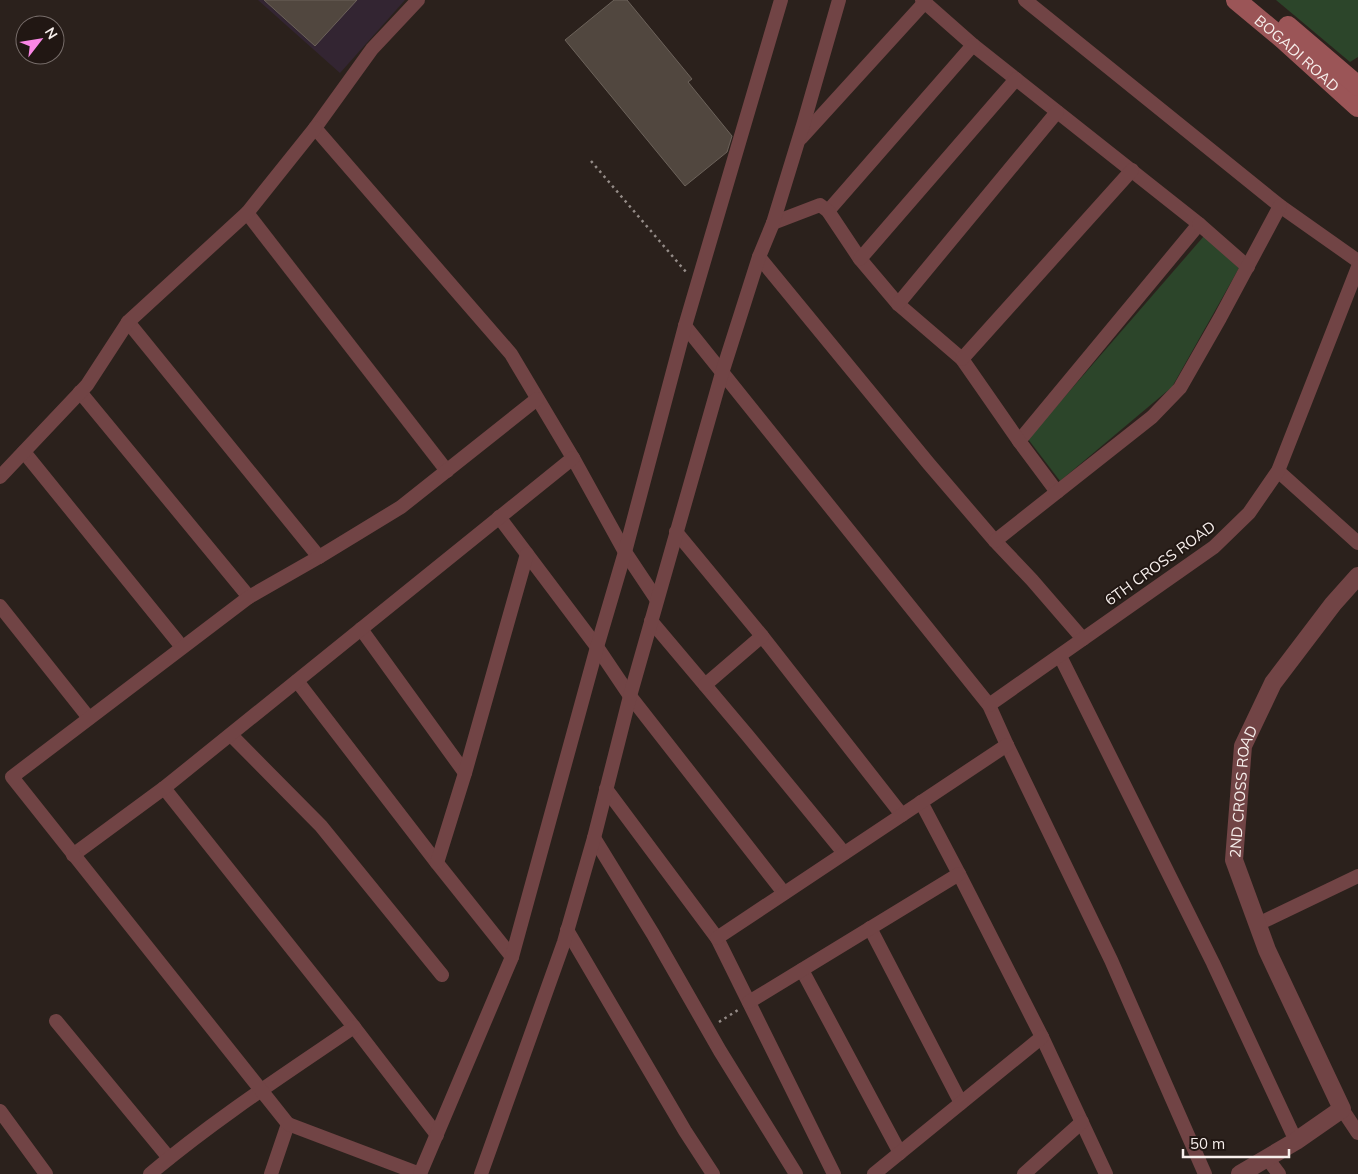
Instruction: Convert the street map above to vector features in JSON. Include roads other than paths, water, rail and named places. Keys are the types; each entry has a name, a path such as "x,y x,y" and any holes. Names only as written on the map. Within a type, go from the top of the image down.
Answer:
{"main road":[{"name":"BOGADI ROAD","path":"1236,0 1284,40 1358,107"},
{"name":"BOGADI ROAD","path":"1258,0 1355,78"}],"street":[{"path":"0,477 87,385 128,322 248,213 315,128 372,50 418,0"},
{"path":"537,399 401,508 249,597 12,777 288,1124 420,1174 512,957 596,647 625,552 685,326 781,0"},
{"path":"482,1174 567,930 594,838 630,696 722,372 759,257 773,223 839,0"},
{"path":"1025,0 1280,206 1358,261"},
{"path":"797,143 923,1 973,45 1199,224 1248,267"},
{"path":"828,212 973,45"},
{"path":"860,259 1016,79"},
{"path":"898,304 1057,112"},
{"path":"315,128 511,354 573,458 625,552 657,600"},
{"path":"962,359 1132,170"},
{"path":"773,223 820,205 828,212 860,259 898,304 962,359 1057,492"},
{"path":"995,541 1152,418 1180,388 1280,206"},
{"path":"248,213 447,471"},
{"path":"1019,441 1199,224"},
{"path":"759,257 929,464 1083,640"},
{"name":"6TH CROSS ROAD","path":"990,705 1214,548 1249,513 1278,472 1358,267"},
{"path":"128,322 319,557"},
{"path":"685,326 990,705 1007,745 1111,960 1206,1174"},
{"path":"80,392 249,597"},
{"path":"24,452 182,648"},
{"path":"73,855 164,788 231,735 573,458"},
{"path":"1278,472 1358,542"},
{"path":"499,517 596,647 630,696 784,893"},
{"path":"676,532 762,636 902,815"},
{"path":"437,863 465,773 527,554"},
{"name":"2ND CROSS ROAD","path":"1342,1108 1268,950 1234,860 1243,746 1273,683 1333,604 1358,576"},
{"path":"0,606 89,718"},
{"path":"651,621 844,854"},
{"path":"361,629 465,773"},
{"path":"705,685 762,636"},
{"path":"1060,656 1213,963 1296,1141"},
{"path":"297,680 437,863 512,957"},
{"path":"231,735 321,826 442,975"},
{"path":"717,938 1007,745"},
{"path":"164,788 354,1027 437,1135"},
{"path":"606,789 717,938 834,1174"},
{"path":"921,802 1042,1037 1106,1174"},
{"path":"594,838 796,1174"},
{"path":"749,1002 959,874"},
{"path":"1258,924 1358,876"},
{"path":"870,928 961,1103"},
{"path":"567,930 685,1131 713,1174"},
{"path":"802,970 900,1153"},
{"path":"56,1021 169,1158"},
{"path":"150,1174 261,1090 354,1027"},
{"path":"874,1174 1042,1037"},
{"path":"1240,1174 1296,1141 1342,1108 1358,1133"},
{"path":"0,1111 46,1174"},
{"path":"1024,1174 1082,1122"},
{"path":"271,1174 288,1124"},
{"path":"1267,1158 1279,1174"}]}
